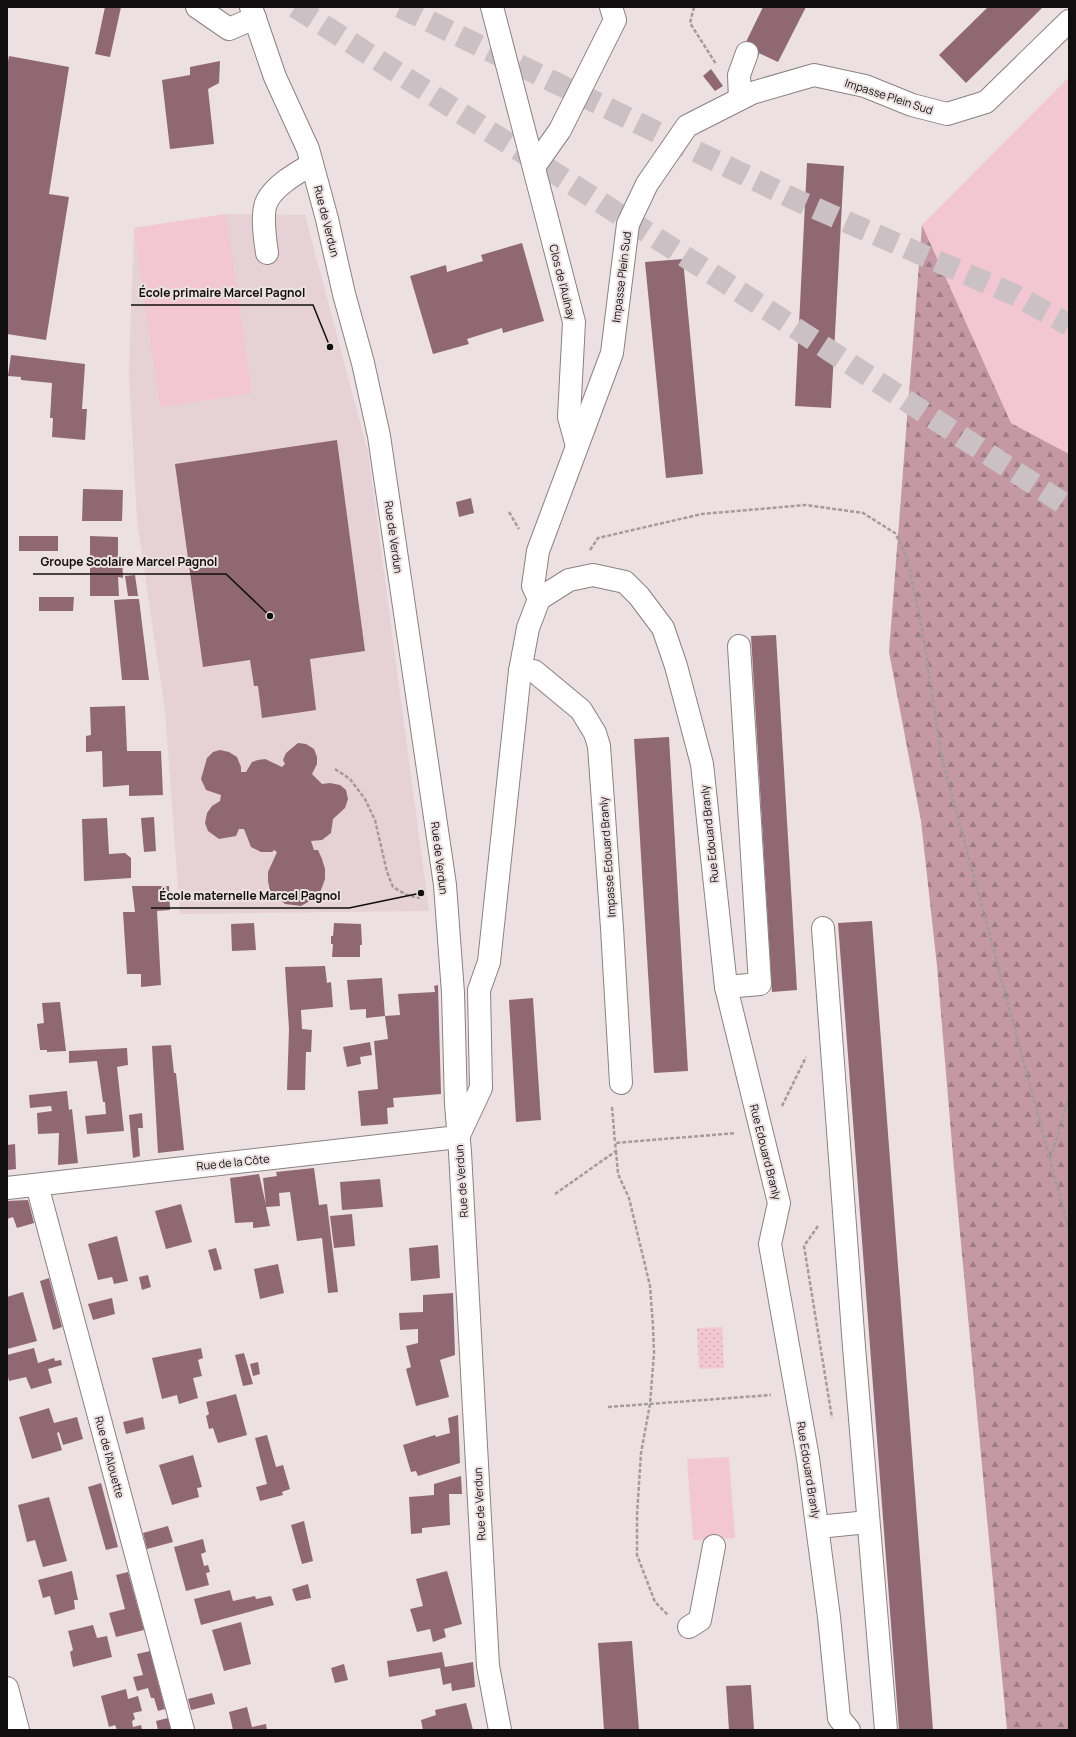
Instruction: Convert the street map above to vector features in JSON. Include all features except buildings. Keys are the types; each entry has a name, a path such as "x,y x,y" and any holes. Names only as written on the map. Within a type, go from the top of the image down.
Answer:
{"street":[{"path":"197,7 229,29 253,12"},
{"name":"Clos de l'Aulnay","path":"492,7 574,322 569,417 577,446"},
{"name":"Rue de Verdun","path":"253,12 276,78 308,149 363,363 378,436 445,885 453,993 456,1104 488,1666 500,1730"},
{"path":"534,167 560,130 616,12"},
{"name":"Impasse Plein Sud","path":"539,599 533,586 538,551 612,354 628,224 646,184 687,126 752,93 814,75 865,86 912,105 947,114 986,102 1069,21"},
{"path":"740,99 739,74 747,53"},
{"path":"267,253 264,222 267,201 286,180 312,164"},
{"name":"Rue Edouard Branly","path":"539,599 569,580 593,575 625,582 639,596 662,628 676,666 702,764 726,987 779,1203 770,1244 808,1458 829,1617 839,1718 849,1730"},
{"path":"458,1137 481,1088 479,990 489,962 520,670 528,628 539,599"},
{"path":"726,987 760,984 739,646"},
{"name":"Impasse Edouard Branly","path":"520,670 534,671 581,710 595,734 599,746 612,920 621,1083"},
{"path":"823,928 868,1522 886,1730"},
{"path":"453,993 479,990"},
{"name":"Rue de la Côte","path":"7,1188 458,1137"},
{"name":"Rue de l'Alouette","path":"37,1185 184,1730"},
{"path":"818,1527 868,1522"},
{"path":"689,1627 700,1620 714,1546"},
{"path":"7,1688 18,1730"}],"path":[{"path":"694,7 690,23 718,67"},
{"path":"569,580 598,538 702,514 806,505 863,513 895,533 907,556 923,634 942,758 1069,1230"},
{"path":"335,769 350,779 365,800 375,820 387,872 393,887 407,895 446,904"},
{"path":"615,1143 748,1132 752,1126 775,1121 820,1028 831,1027"},
{"path":"621,1083 611,1094 618,1174 629,1198 650,1286 654,1353 650,1404 641,1453 637,1555 655,1602 677,1625 689,1627"},
{"path":"1051,1159 1069,1097"},
{"path":"555,1194 616,1151"}],"shaded area":[{"path":"1069,77 1069,454 1011,423 922,225"},
{"path":"226,214 305,215 368,452 429,911 180,914 165,711 137,521 129,374 134,228"},
{"path":"226,214 252,393 160,407 134,228"},
{"path":"722,1327 724,1368 699,1369 697,1328"},
{"path":"729,1457 735,1538 693,1540 687,1459"}],"green space":[{"path":"922,225 1011,423 1069,454 1069,1730 1007,1730 955,1180 937,966 921,821 889,652"}],"tunnel":[{"path":"295,7 714,275 1069,507"},
{"path":"400,7 794,199 1017,296 1069,325"}],"place":[{"name":"École primaire Marcel Pagnol","path":"330,347"},
{"name":"Groupe Scolaire Marcel Pagnol","path":"270,616"},
{"name":"École maternelle Marcel Pagnol","path":"421,893"}]}
